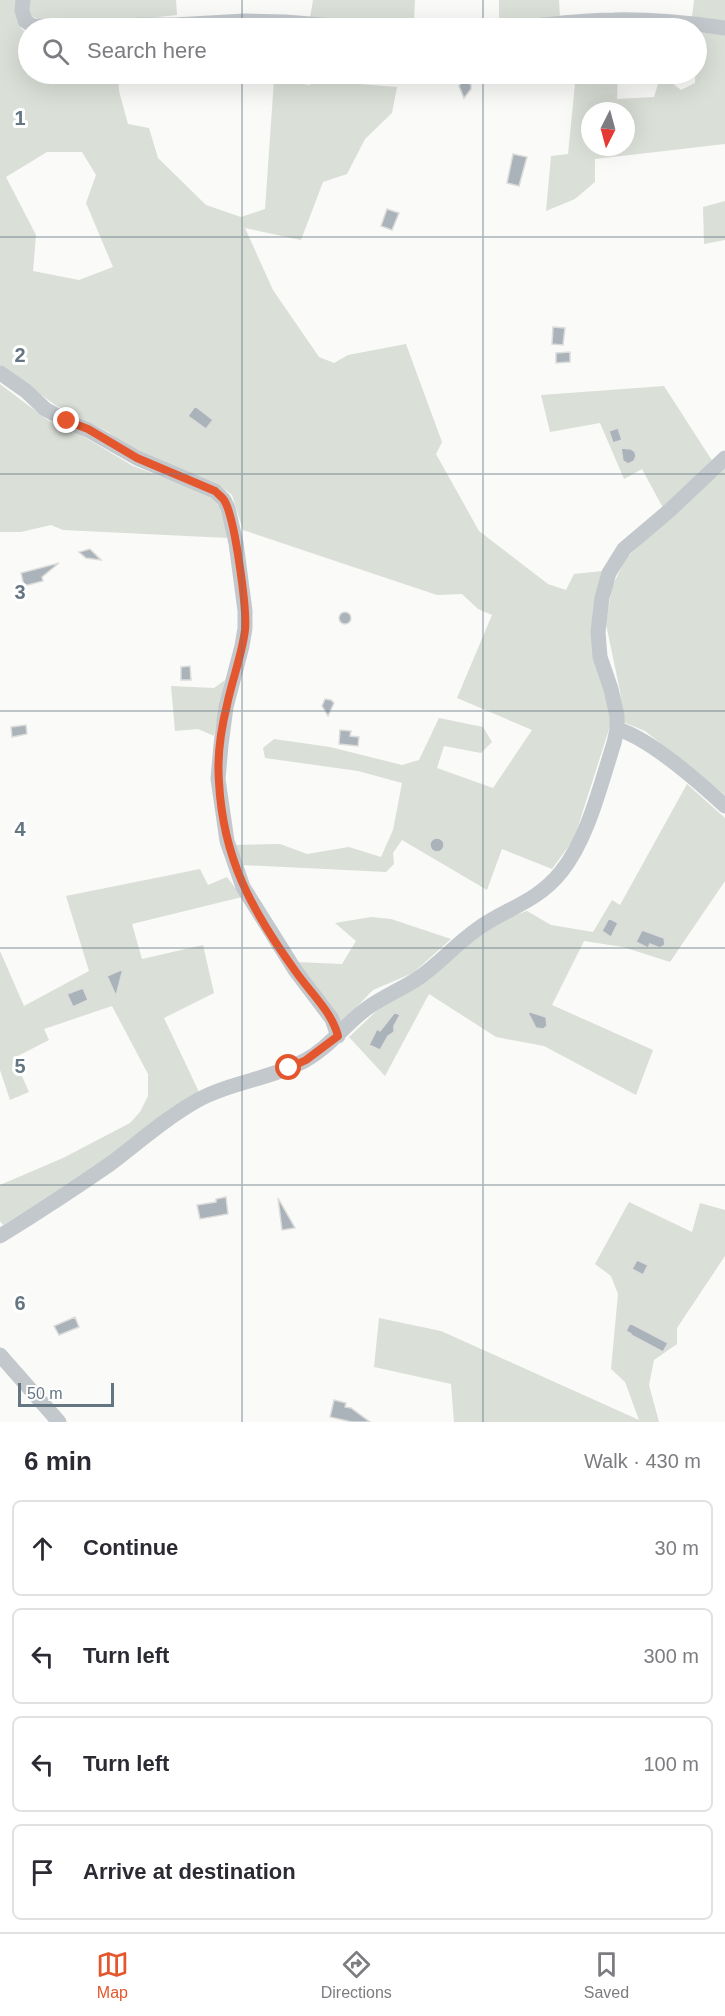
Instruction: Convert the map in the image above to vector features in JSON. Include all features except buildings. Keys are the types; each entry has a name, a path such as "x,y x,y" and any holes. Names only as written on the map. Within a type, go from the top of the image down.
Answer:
{"street":[{"path":"23,0 24,18"},
{"path":"707,26 725,28"},
{"path":"0,374 45,409 88,429 137,458 215,491 224,500 236,543 245,628 226,707 220,745 218,779 227,841 243,887 295,970 332,1019 338,1036"},
{"path":"0,1236 82,1184 150,1132 198,1101 214,1092 289,1068 306,1060 387,994 417,979 476,929 529,901 561,873 581,841 617,729 611,689 600,657 598,632 602,598 609,573 624,549 670,510 725,458"},
{"path":"617,729 641,739 707,789 725,806"},
{"path":"0,1355 59,1422"}],"shaded area":[{"path":"0,0 16,0 18,84 119,84 128,124 149,128 158,158 206,205 241,217 265,209 274,84 360,84 397,87 392,113 365,139 347,174 323,182 301,240 245,228 273,290 319,357 334,363 348,355 406,344 442,442 436,454 479,531 548,584 566,590 574,574 603,571 607,691 611,723 574,839 552,869 502,849 487,890 402,840 393,853 394,864 386,872 242,865 236,845 280,844 307,854 349,847 381,857 393,830 402,783 358,771 265,758 263,748 274,739 330,747 402,765 419,760 439,718 483,727 492,742 481,753 444,746 437,768 493,788 532,730 457,698 492,615 478,609 462,594 437,595 243,530 232,495 216,483 139,454 108,432 55,405 0,365","holes":["47,152 82,152 96,175 86,203 113,267 79,280 33,271 36,235 6,177"]},
{"path":"28,0 176,0 177,15 149,18 36,18 31,16"},
{"path":"313,0 415,0 414,18 310,18"},
{"path":"499,0 559,0 560,18 499,18"},
{"path":"694,0 725,0 725,21 692,17"},
{"path":"707,33 725,35 725,144 635,154 635,102 581,102 581,156 621,156 595,159 595,182 575,199 546,211 551,156 568,154 575,84 618,84 617,99 654,97 658,84 674,84 681,90 693,84 707,84"},
{"path":"725,201 725,240 704,244 703,207"},
{"path":"0,384 49,421 76,432 133,466 210,495 220,508 228,538 63,530 51,525 21,532 0,532"},
{"path":"664,386 713,462 663,508 642,469 624,479 600,423 550,432 541,395"},
{"path":"725,466 725,795 645,731 623,722 620,691 606,624 612,587 626,558"},
{"path":"225,680 214,736 198,729 175,731 171,686 214,688"},
{"path":"687,784 725,818 725,881 670,962 623,947 584,941 552,1005 653,1050 636,1095 544,1046 496,1037 429,994 385,1076 349,1037 386,1002 468,941 501,920 527,911 551,925 593,932 612,900 620,905"},
{"path":"200,869 208,885 227,877 242,897 132,924 142,959 203,945 214,993 164,1018 199,1092 112,1157 3,1225 0,1221 0,1185 63,1158 130,1123 140,1112 148,1096 148,1074 112,1006 44,1029 49,1040 14,1058 29,1092 10,1100 0,1070 0,951 24,1006 89,971 66,896"},
{"path":"371,917 391,919 451,939 413,973 373,990 340,1024 296,962 342,964 356,941 335,923"},
{"path":"629,1202 692,1232 700,1203 725,1210 725,1256 677,1328 677,1344 654,1360 649,1385 659,1422 454,1422 451,1384 374,1367 379,1318 441,1331 639,1420 625,1382 611,1369 618,1294 611,1276 595,1264"}],"route":[{"path":"67,421 88,429 137,458 215,491 228,508 236,543 245,628 226,707 220,745 218,779 227,841 243,887 257,912 295,970 332,1019 338,1036 306,1060 289,1068"}]}
